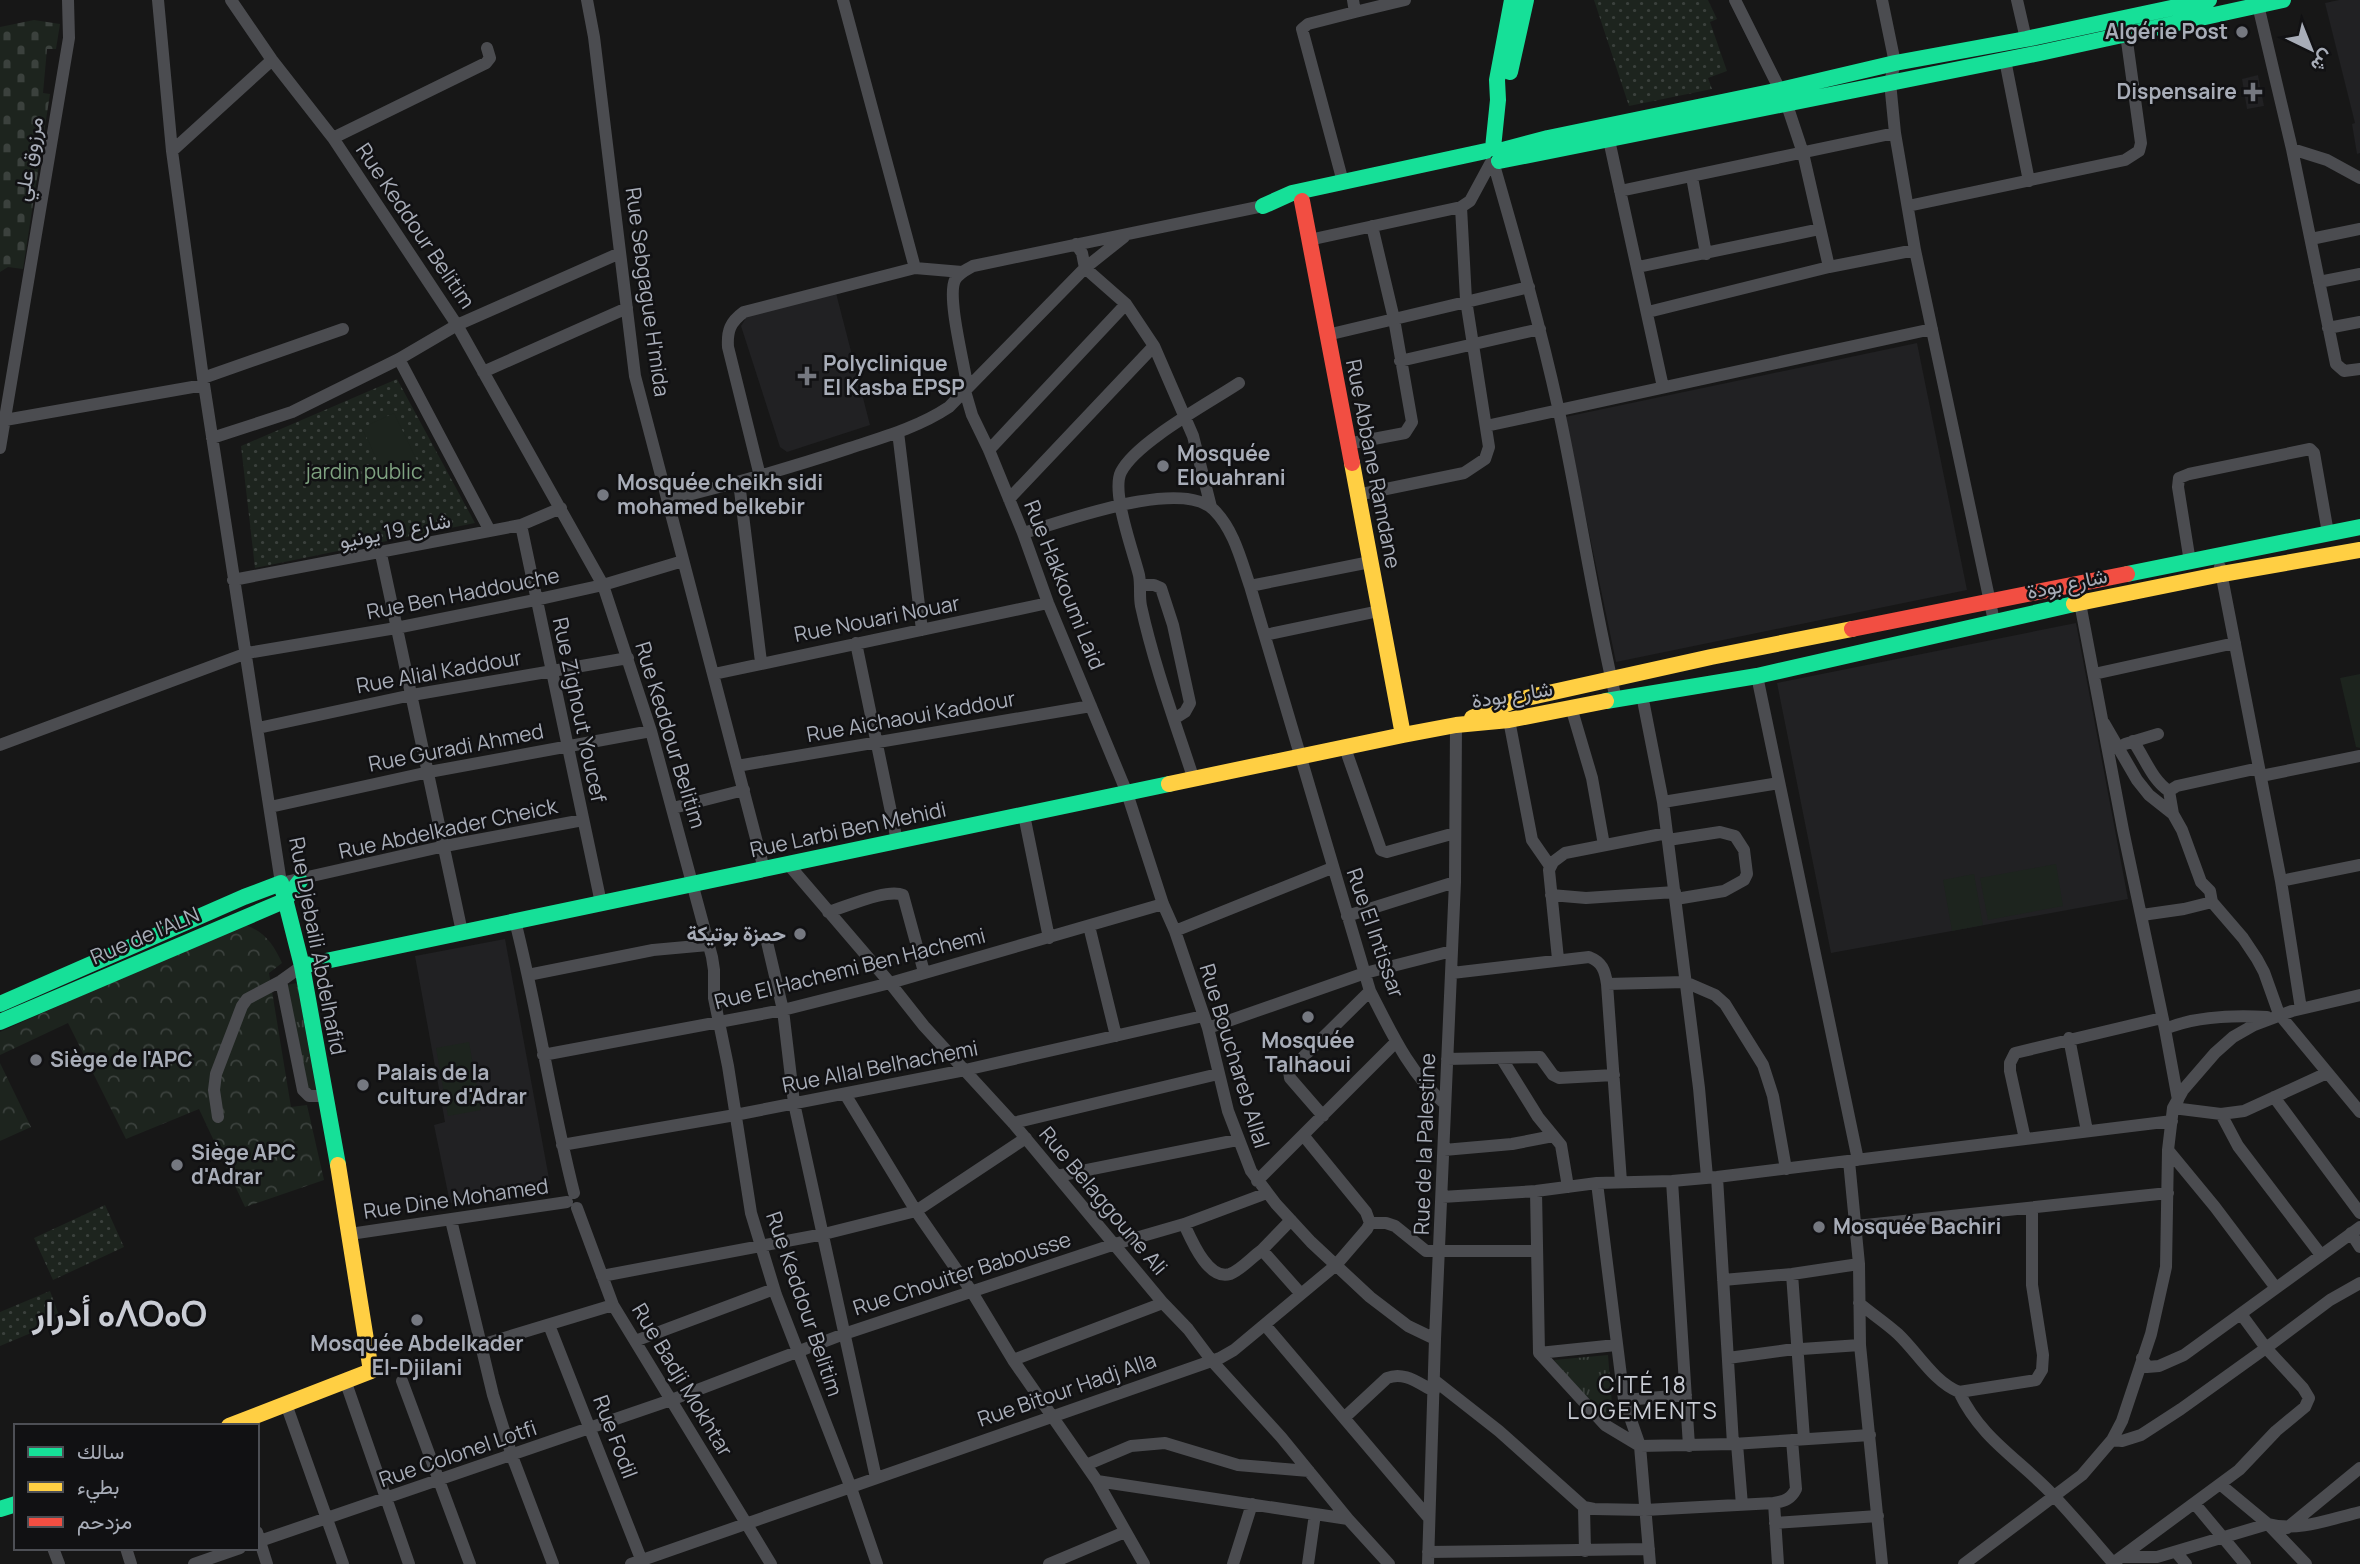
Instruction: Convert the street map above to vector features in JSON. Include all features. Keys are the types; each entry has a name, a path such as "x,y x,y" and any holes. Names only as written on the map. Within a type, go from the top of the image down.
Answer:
{"street":[{"name":"مرزوق علي","path":"0,448 69,38 68,0"},
{"name":"Rue Djebaili Abdelhafid","path":"158,0 172,151 233,580 247,653 284,901 302,966 350,1234 371,1371 346,1383"},
{"name":"Rue Keddour Belitim","path":"231,0 272,60 333,138 457,325 603,585 651,731 715,970 713,988 748,1202 760,1245 797,1352 851,1488 877,1564"},
{"name":"Rue Sebgague H'mida","path":"587,0 640,397 764,869"},
{"path":"843,0 915,268"},
{"path":"1343,182 1302,29 1308,24 1354,6 1405,0"},
{"path":"1512,0 1497,80 1493,158 1540,329 1616,699"},
{"path":"1498,100 1507,83 1526,0"},
{"path":"1735,0 1783,96 1803,153 1829,267"},
{"path":"1882,0 1895,63 1890,82 1895,133 1915,250 1994,621"},
{"path":"2017,0 2026,39"},
{"path":"1493,158 1609,140 1783,96 1895,63 2026,39 2207,0"},
{"path":"1262,206 1292,193 1343,182 1475,164 1548,138 1783,96 1890,82 2283,0"},
{"path":"2258,5 2292,149 2338,367 2348,372 2360,369"},
{"path":"1908,206 2125,160 2139,151 2141,144 2126,34"},
{"path":"333,138 486,63 490,58 487,48"},
{"path":"172,151 272,60"},
{"path":"2005,60 2029,181"},
{"path":"1620,191 1895,133"},
{"path":"1609,140 1663,387"},
{"path":"2292,149 2327,160 2360,178"},
{"path":"1309,240 1461,207 1470,201 1493,158"},
{"path":"760,476 728,347 729,327 744,312 915,268 962,272 973,267 1076,244 1262,206 1302,201 1395,176"},
{"path":"1692,177 1706,254"},
{"name":"Rue Abbane Ramdane","path":"1302,201 1403,736"},
{"path":"1357,495 1464,473 1485,459 1489,453 1466,300 1461,207"},
{"path":"1348,444 1398,435 1405,433 1410,427 1411,413 1394,319 1372,226"},
{"path":"1638,267 1820,229"},
{"path":"2311,239 2360,229"},
{"path":"667,500 760,476 898,432 939,414 965,391 1085,268 1131,233"},
{"path":"1023,533 1121,505 1156,498 1181,497 1211,507 1208,488 1185,418 1154,346 1126,304 1085,268 1082,253 1076,244"},
{"path":"1648,312 1829,267 1915,250"},
{"path":"212,438 292,412 399,359 457,325 620,253"},
{"name":"Rue Hakkoumi Laid","path":"962,272 956,278 953,292 966,379 965,391 972,415 989,450 1048,603 1127,793"},
{"path":"2319,282 2360,274"},
{"path":"1327,335 1529,287"},
{"path":"989,450 1126,304"},
{"path":"483,372 627,308"},
{"path":"2329,328 2360,322"},
{"path":"5,420 204,382 343,329"},
{"path":"1401,361 1540,329"},
{"path":"1486,426 1932,329"},
{"path":"1009,499 1154,346"},
{"path":"399,359 490,531"},
{"path":"1194,780 1140,602 1141,585 1116,489 1121,471 1137,452 1239,383"},
{"path":"898,432 922,630"},
{"path":"2190,562 2178,487 2179,478 2189,474 2312,449 2328,533"},
{"path":"739,482 761,662"},
{"name":"Rue El Intissar","path":"1211,507 1230,532 1250,586 1370,991 1396,1042 1427,1088 1446,1104"},
{"name":"شارع 19 يونيو","path":"233,580 521,526 561,508"},
{"name":"Rue Zighout Youcef","path":"521,526 601,903"},
{"name":"شارع بودة","path":"1456,725 1513,701 1611,679 2360,527"},
{"name":"شارع بودة","path":"1456,725 1509,720 1757,676 2080,603 2360,550"},
{"path":"381,554 462,932"},
{"path":"2218,556 2281,881 2301,1009"},
{"name":"Rue Ben Haddouche","path":"0,745 247,653 396,628 535,600 603,585 683,561"},
{"path":"1250,586 1370,562"},
{"path":"1141,585 1158,586 1166,596 1191,703 1185,712 1174,719"},
{"name":"Rue Nouari Nouar","path":"714,674 1048,603"},
{"path":"1964,1564 2090,1468 2112,1440 2127,1409 2151,1334 2166,1267 2168,1150 2173,1115 2171,1052 2100,717 2080,603"},
{"path":"1265,635 1379,611"},
{"path":"856,643 897,841"},
{"path":"2094,674 2235,643"},
{"name":"Rue Alial Kaddour","path":"258,728 412,695 628,657"},
{"path":"1757,676 1853,1161 1860,1345 1882,1564"},
{"path":"1163,684 1185,677"},
{"path":"1642,695 1668,836 1712,1177 1742,1505"},
{"name":"Rue Aichaoui Kaddour","path":"737,765 1091,706"},
{"path":"1571,707 1592,778 1604,845"},
{"path":"2100,717 2137,780 2149,795 2173,814"},
{"path":"1509,720 1532,841 1550,866 1558,959"},
{"name":"Rue Larbi Ben Mehidi","path":"302,966 1456,725"},
{"name":"Rue de la Palestine","path":"1428,1558 1452,973 1456,725"},
{"name":"Rue Guradi Ahmed","path":"270,807 429,772 651,731"},
{"path":"2118,746 2158,734"},
{"path":"2133,741 2154,778 2169,791 2173,814 2182,830 2201,882 2210,891 2212,902 2243,938 2264,972 2275,1016 2360,1112"},
{"path":"1345,748 1381,850 1387,852 1455,833"},
{"path":"2169,791 2177,786 2360,756"},
{"path":"1663,802 1780,783"},
{"path":"673,808 744,790"},
{"name":"Rue Bouchareb Allal","path":"1127,793 1163,904 1206,1022 1237,1140 1251,1171 1291,1220 1370,1297 1399,1319 1435,1339"},
{"path":"1024,815 1049,938"},
{"name":"Rue Abdelkader Cheick","path":"281,883 300,881 445,846 583,820"},
{"path":"1550,866 1565,853 1604,845 1668,836 1728,833 1735,836 1744,850 1747,874 1744,880 1724,891 1675,896 1586,898 1551,895"},
{"name":"Rue Belaggoune Ali","path":"788,864 924,1026 1026,1138 1384,1563"},
{"path":"2281,881 2360,865"},
{"path":"1175,931 1332,868"},
{"name":"Rue de l'ALN","path":"0,1004 48,992 284,901 300,881"},
{"path":"1347,916 1455,882"},
{"name":"Rue de l'ALN","path":"0,1021 48,992 244,897 281,883"},
{"path":"828,912 886,894 901,893 905,898 924,972"},
{"path":"2142,915 2212,902"},
{"name":"Rue El Hachemi Ben Hachemi","path":"543,1055 783,1010 890,983 1163,904"},
{"name":"Rue Badji Mokhtar","path":"515,921 573,1201 613,1305 771,1564"},
{"path":"1088,926 1115,1036"},
{"path":"767,942 783,1010 794,1103 876,1478"},
{"path":"528,975 653,950 709,945"},
{"name":"Rue Allal Belhachemi","path":"562,1145 845,1094 1115,1036 1206,1022 1365,973 1452,951"},
{"path":"1452,973 1588,957 1595,959 1605,970 1621,1182"},
{"path":"218,1117 214,1090 216,1074 242,1006 253,995 281,981 302,966"},
{"path":"281,981 303,1090 309,1096 324,1096"},
{"path":"1607,984 1685,982 1715,995 1725,1004 1763,1065 1773,1097 1786,1169"},
{"path":"1323,1116 1290,1078 1289,1071 1370,991"},
{"path":"2173,1115 2196,1073 2233,1037 2275,1016 2360,995"},
{"path":"2025,1139 2010,1071 2015,1053 2069,1038 2163,1024 2237,1015 2275,1016"},
{"path":"2069,1038 2087,1131"},
{"path":"1258,1181 1396,1042"},
{"path":"1447,1059 1540,1056 1553,1074 1564,1079 1614,1075"},
{"path":"1502,1059 1538,1117 1564,1152 1568,1187"},
{"path":"1442,1197 1536,1191 1597,1183 1712,1177 2087,1131 2173,1115 2244,1111 2327,1073"},
{"path":"1013,1123 1219,1074"},
{"path":"845,1094 916,1211 972,1292 1013,1360 1097,1481 1144,1564"},
{"path":"2274,1097 2360,1213"},
{"path":"2221,1114 2238,1146 2320,1255"},
{"path":"1303,1135 1366,1212 1370,1223 1395,1226 1423,1250 1537,1251"},
{"path":"1444,1150 1512,1144 1553,1136"},
{"path":"602,1276 824,1234 916,1211 1026,1138"},
{"path":"1057,1176 1237,1140"},
{"path":"2168,1150 2276,1288"},
{"path":"1672,1181 1689,1446"},
{"path":"1597,1183 1624,1400 1640,1446 1650,1564"},
{"path":"1536,1191 1539,1353 1605,1425 1640,1446 1735,1444 1870,1435"},
{"name":"Rue Chouiter Babousse","path":"671,1400 844,1334 1115,1244 1184,1224 1267,1193"},
{"path":"1856,1226 2168,1193"},
{"name":"Rue Dine Mohamed","path":"350,1234 573,1201"},
{"path":"1859,1303 1899,1335 1934,1374 1959,1392 2036,1380 2040,1375 2043,1355 2032,1285 2032,1208"},
{"path":"451,1220 481,1345 512,1457 553,1564"},
{"path":"1184,1224 1197,1251 1218,1274 1231,1273 1262,1250 1291,1220"},
{"name":"Rue Bitour Hadj Alla","path":"639,1563 1052,1415 1212,1361 1234,1350 1336,1265 1370,1223"},
{"path":"2142,1359 2147,1367 2159,1366 2184,1355 2356,1230 2360,1247"},
{"path":"1262,1250 1301,1294"},
{"path":"1723,1280 1859,1264"},
{"path":"1344,1418 1387,1378 1396,1374 1402,1375 1434,1386 1499,1430 1584,1507 1645,1510 1785,1502 1793,1496 1796,1489 1798,1440 1799,1349 1791,1274"},
{"path":"2112,1440 2122,1441 2141,1434 2181,1409 2330,1300 2360,1283"},
{"path":"635,1341 774,1289"},
{"path":"1013,1360 1163,1303"},
{"path":"481,1345 613,1305"},
{"path":"2116,1561 2221,1485 2309,1402 2303,1388 2266,1348 2241,1314"},
{"name":"Rue Fodil","path":"549,1325 590,1427 639,1563"},
{"path":"1265,1325 1429,1518"},
{"path":"1539,1353 1616,1345"},
{"path":"1728,1359 1799,1349 1860,1345"},
{"path":"402,1381 470,1564"},
{"path":"234,1424 346,1383 409,1564"},
{"path":"1959,1392 1969,1414 1986,1434 2054,1495 2116,1561"},
{"path":"1624,1400 1686,1395"},
{"name":"Rue Colonel Lotfi","path":"259,1539 327,1519 438,1479 512,1457 671,1400"},
{"path":"286,1405 343,1564"},
{"path":"1086,1465 1131,1446 1165,1443 1238,1465 1309,1471"},
{"path":"2286,1528 2360,1468"},
{"path":"1097,1481 1348,1519"},
{"path":"2221,1485 2268,1524 2306,1564"},
{"path":"1774,1503 1777,1564"},
{"path":"1233,1564 1252,1504"},
{"path":"2194,1504 2245,1564"},
{"path":"1584,1507 1585,1551"},
{"path":"2116,1561 2157,1557 2268,1524 2286,1528 2360,1512"},
{"path":"1308,1564 1315,1514"},
{"path":"1775,1523 1878,1516"},
{"path":"1049,1564 1125,1532"},
{"path":"259,1542 267,1564"},
{"path":"1428,1558 1648,1549"},
{"path":"200,1559 233,1550"},
{"path":"2176,1552 2186,1564"}],"shaded area":[{"path":"2360,0 2360,153 2357,154 2352,124 2355,123 2325,3"},
{"name":"Dispensaire","path":"2258,75 2264,106 2247,109 2242,79"},
{"name":"Polyclinique El Kasba EPSP","path":"836,293 870,425 787,452 780,447 741,326 749,313"},
{"path":"1917,343 1967,590 1616,662 1565,417"},
{"path":"2076,623 2128,899 1831,953 1777,683"},
{"path":"505,939 550,1184 450,1203 434,1125 445,1122 415,956"}],"green space":[{"path":"1594,0 1708,0 1717,19 1710,22 1727,71 1708,78 1712,89 1629,106"},
{"path":"34,20 60,24 56,49 47,49 43,93 50,94 23,269 8,267 0,272 0,27"},
{"name":"jardin public","path":"397,379 475,523 255,568 241,446"},
{"path":"394,413 423,473 391,489 362,428"},
{"path":"2360,674 2360,748 2356,747 2340,678"},
{"path":"2056,864 2063,906 1988,920 1980,878"},
{"path":"1974,874 1983,925 1952,931 1943,880"},
{"path":"242,924 266,938 282,963 269,973 291,1107 307,1105 324,1180 245,1207 199,1109 126,1139 68,1023 0,1055 0,1032"},
{"path":"297,983 316,1090 307,1091 287,985"},
{"path":"469,1042 481,1110 448,1116 436,1048"},
{"path":"0,1063 31,1127 0,1141"},
{"path":"105,1205 124,1247 53,1280 34,1238"},
{"path":"50,1291 59,1315 55,1323 0,1346 0,1312"},
{"path":"1608,1355 1613,1416 1601,1417 1554,1360"}],"traffic: fast":[{"path":"1493,148 1498,100 1497,80 1512,0"},
{"path":"1510,72 1526,0"},
{"path":"1499,151 1895,63 2026,39 2209,0"},
{"path":"1499,161 2040,53 2283,0"},
{"path":"1263,206 1292,193 1486,151"},
{"path":"2127,574 2360,527"},
{"path":"1606,701 1757,676 2074,604"},
{"path":"302,966 1169,784"},
{"path":"0,1022 284,901 300,881"},
{"path":"0,1004 281,883 302,966 338,1165"},
{"path":"0,1509 14,1505"}],"traffic: slow":[{"path":"1352,463 1403,735"},
{"path":"2074,604 2360,550"},
{"path":"1472,718 1513,701 1852,629"},
{"path":"1169,784 1403,735 1456,725 1509,720 1606,701"},
{"path":"234,1424 371,1371 338,1165"}],"traffic: jam":[{"path":"1302,201 1352,463"},
{"path":"1852,629 2127,574"}],"place":[{"name":"Algérie Post","path":"2242,32"},
{"name":"Dispensaire","path":"2253,92"},
{"name":"Polyclinique El Kasba EPSP","path":"807,376"},
{"name":"Mosquée Elouahrani","path":"1163,466"},
{"name":"Mosquée cheikh sidi mohamed belkebir","path":"603,495"},
{"name":"حمزة بوتيكة","path":"800,934"},
{"name":"Mosquée Talhaoui","path":"1308,1017"},
{"name":"Siège de l'APC","path":"36,1060"},
{"name":"Palais de la culture d'Adrar","path":"363,1085"},
{"name":"Siège APC d'Adrar","path":"177,1165"},
{"name":"Mosquée Bachiri","path":"1819,1227"},
{"name":"Mosquée Abdelkader El-Djilani","path":"417,1320"}],"district":[{"name":"أدرار ⴰⴷⵔⴰⵔ","path":"120,1314"},
{"name":"CITÉ 18 LOGEMENTS","path":"1643,1398"}]}
